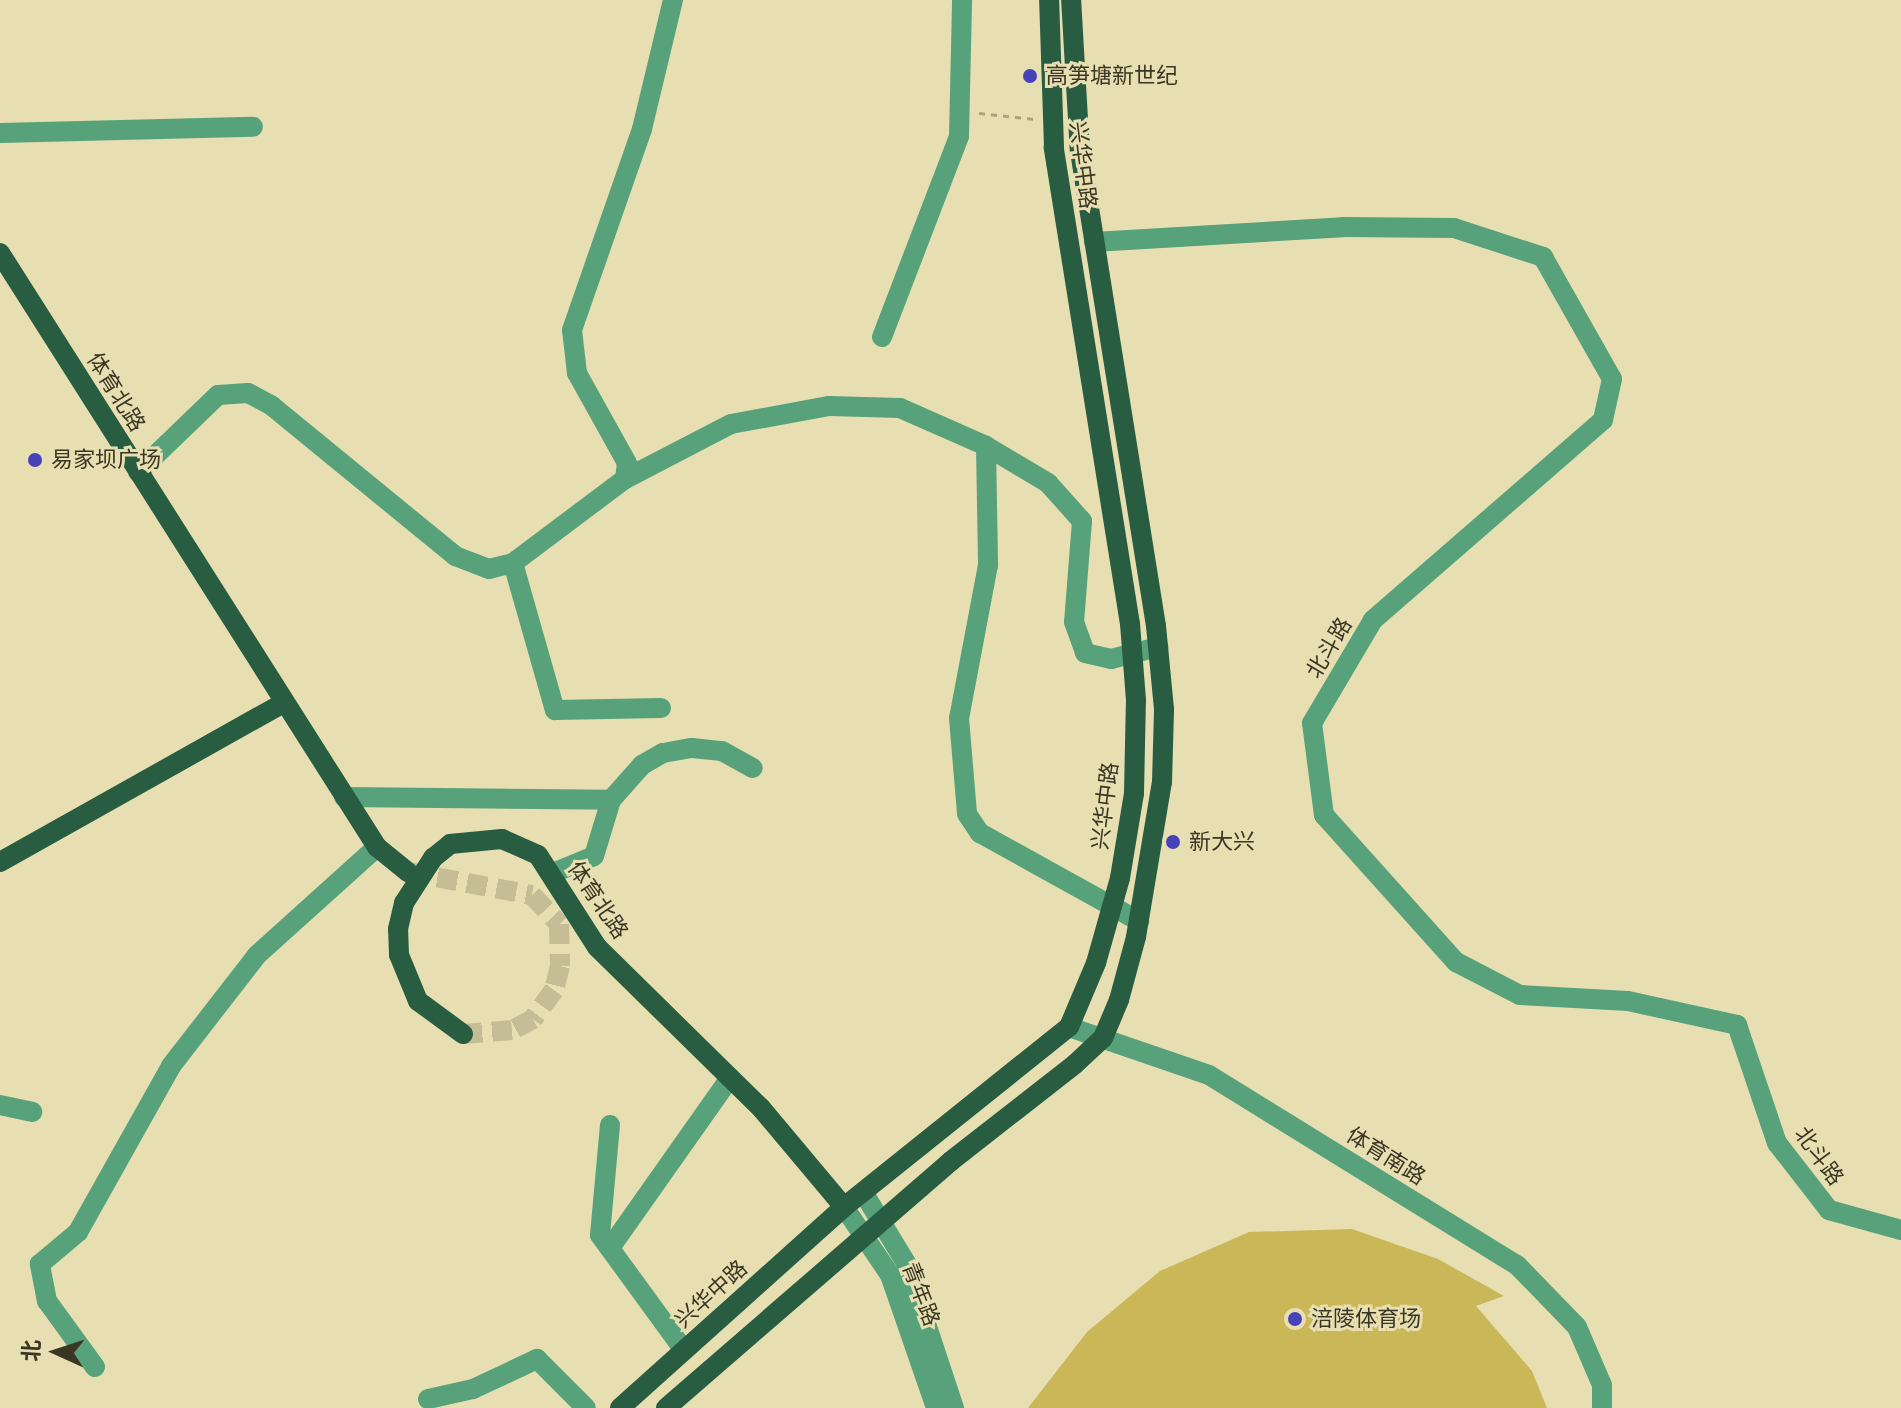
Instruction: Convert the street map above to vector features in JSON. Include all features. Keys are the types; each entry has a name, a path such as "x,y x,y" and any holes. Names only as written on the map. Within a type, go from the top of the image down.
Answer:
{"main road":[{"name":"兴华中路","path":"620,1408 844,1207 1069,1027 1096,963 1111,907 1134,793 1132,650 1053,121 1049,0"},
{"path":"666,1408 865,1233 1103,1038 1139,921 1162,782 1158,647 1080,154 1071,0"},
{"name":"体育北路","path":"0,253 344,797 377,847 408,872"},
{"path":"0,862 283,703"},
{"name":"体育北路","path":"463,1034 418,1001 407,981 398,929 404,903 433,858 450,844 470,840 520,844 553,873 597,947 730,1078 844,1207"}],"street":[{"path":"625,479 627,463 577,373 572,330 642,129 673,0"},
{"path":"882,337 959,136 962,0"},
{"path":"0,133 253,127"},
{"name":"北斗路","path":"1094,242 1343,227 1454,228 1543,257 1612,379 1603,420 1373,620 1312,723 1324,815 1456,962 1520,995 1628,1001 1737,1025 1777,1143 1820,1199 1829,1210 1901,1230"},
{"path":"138,472 218,395 248,393 272,406 455,556 489,569 513,563 625,479 731,424 829,406 900,408 986,446 1048,483 1082,521 1074,622 1085,653 1111,659 1132,650 1158,647"},
{"path":"986,446 988,565 959,718 967,814 980,833 1139,921"},
{"path":"513,563 555,710 661,708"},
{"path":"553,873 594,856 611,800 642,765 663,753 692,748 722,751 753,768"},
{"path":"344,797 611,800"},
{"path":"95,1367 47,1301 40,1264 78,1232 171,1066 257,955 377,847"},
{"name":"体育南路","path":"1069,1027 1209,1075 1517,1265 1577,1327 1602,1385 1602,1408"},
{"path":"610,1248 730,1078"},
{"path":"0,1105 32,1112"},
{"path":"610,1125 600,1235 684,1350"},
{"path":"863,1192 883,1218 906,1263 954,1408"},
{"name":"青年路","path":"844,1207 865,1233 890,1275 936,1408"},
{"path":"428,1399 473,1389 537,1359 586,1408"}],"path":[{"path":"959,111 1053,121"}],"shaded area":[{"name":"涪陵体育场","path":"1352,1229 1438,1259 1504,1296 1476,1306 1532,1371 1547,1408 1028,1408 1087,1332 1160,1271 1249,1232"}],"tunnel":[{"path":"408,872 532,895 559,924 560,966 554,990 533,1019 512,1030 463,1034"}],"place":[{"name":"高笋塘新世纪","path":"1030,76"},
{"name":"易家坝广场","path":"35,460"},
{"name":"新大兴","path":"1173,842"},
{"name":"涪陵体育场","path":"1295,1319"}]}
